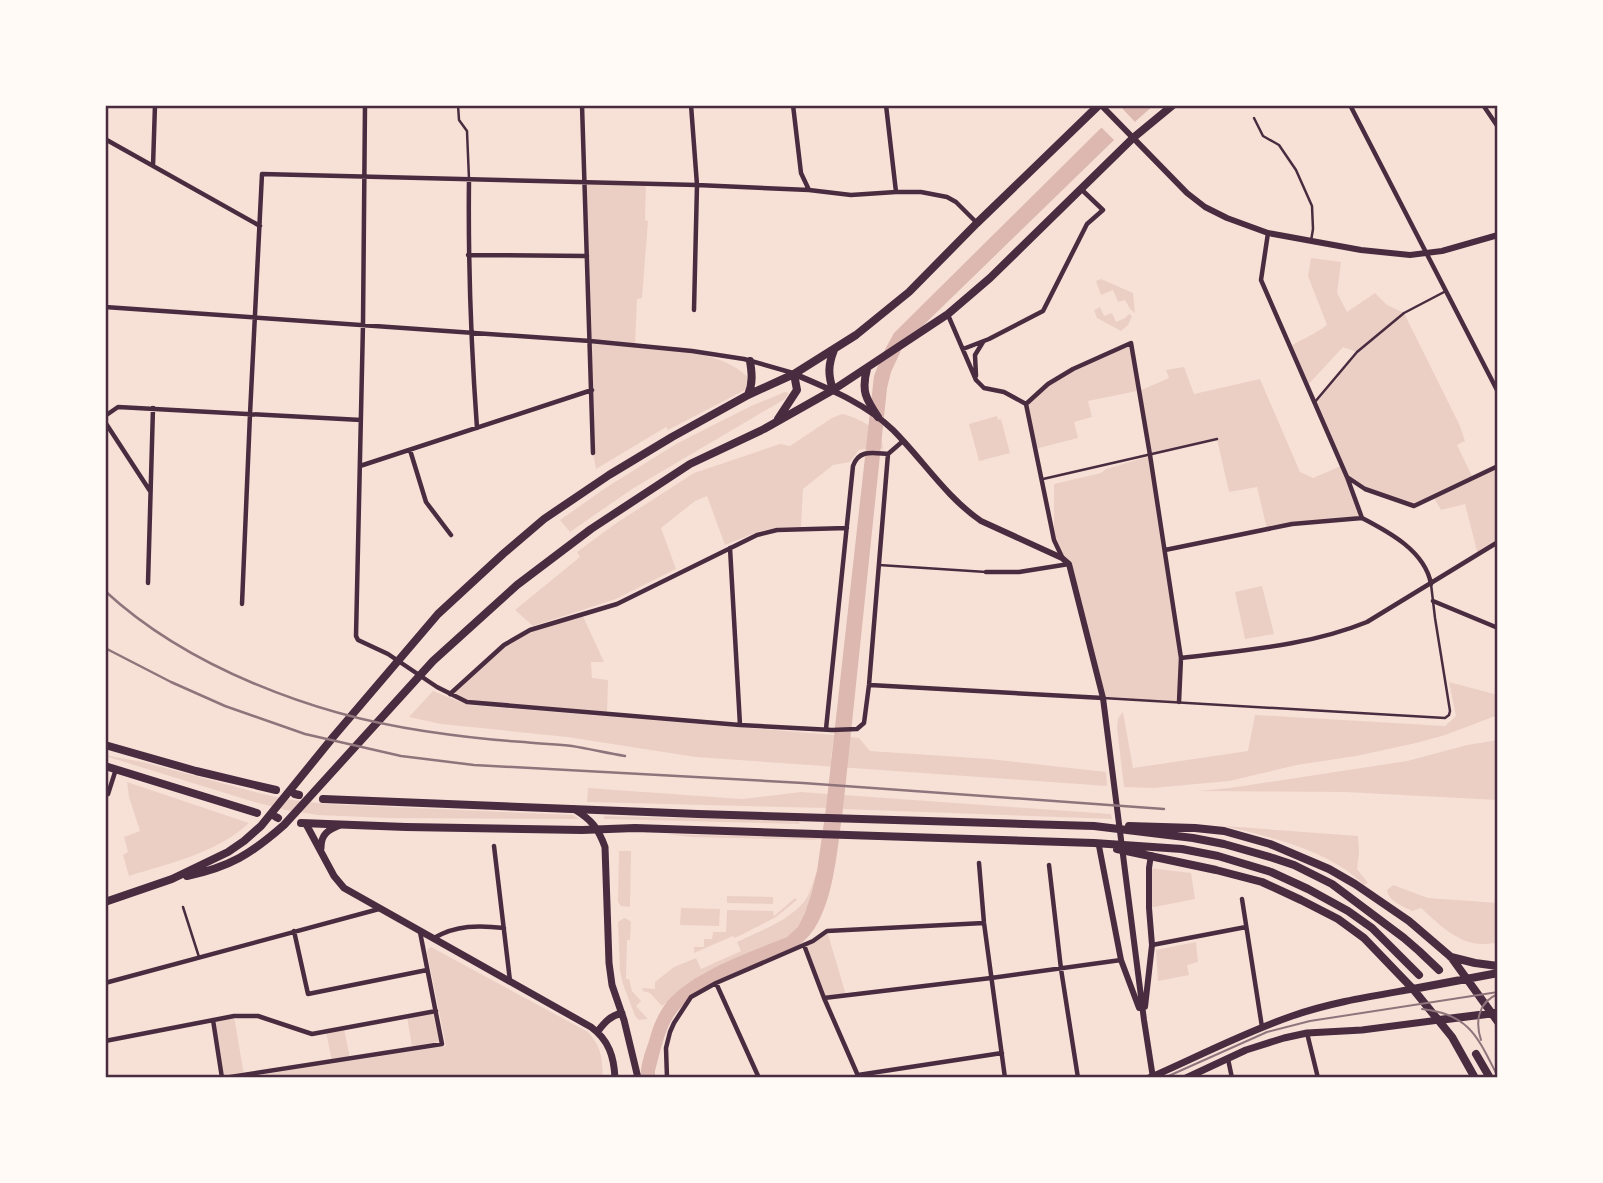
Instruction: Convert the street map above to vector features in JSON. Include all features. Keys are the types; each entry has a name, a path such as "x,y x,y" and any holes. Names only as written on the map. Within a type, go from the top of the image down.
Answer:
{"main road":[{"path":"172,879 228,852 261,827 438,614 544,519 579,494 672,437 794,374 856,335 898,301 1100,105"},
{"path":"105,902 172,879 221,867 261,846 284,825 433,661 538,568 591,529 690,464 776,422 833,390 948,314 990,278 1130,135 1173,105"},
{"path":"833,390 828,376 834,350"},
{"path":"748,396 752,386 750,361"},
{"path":"867,368 863,384 865,394 878,417"},
{"path":"776,422 797,390 794,374"},
{"path":"105,744 196,771 276,790"},
{"path":"105,766 257,813"},
{"path":"323,799 1224,831 1302,856 1355,884 1409,921 1451,957 1495,1013 1498,1023"},
{"path":"573,809 599,830 605,847 608,963 638,1078"},
{"path":"304,823 662,829 1182,849 1218,856 1271,872 1308,889 1372,928 1419,975"},
{"path":"304,823 334,876 344,888 598,1031 611,1052 615,1078"},
{"path":"321,853 325,833 341,825"},
{"path":"1094,826 1224,844 1294,865 1332,884 1354,900 1419,951 1438,971"},
{"path":"1097,844 1262,882 1338,919 1364,938 1413,989 1452,1037 1475,1078"},
{"path":"1451,957 1498,965"},
{"path":"1152,1078 1262,1027 1330,1004 1498,973"},
{"path":"598,1031 604,1022 622,1013"},
{"path":"1186,1078 1265,1043 1307,1033 1362,1030 1495,1013"},
{"path":"1476,1054 1490,1078"}],"street":[{"path":"153,166 155,105"},
{"path":"365,105 358,640 467,702 740,725 855,729 864,723 869,685 888,454 903,441"},
{"path":"582,105 593,453"},
{"path":"691,105 697,185 694,310"},
{"path":"793,105 801,173 809,190"},
{"path":"886,105 896,192"},
{"path":"1100,105 1187,193 1227,218 1268,233 1397,255 1427,254 1498,235"},
{"path":"1350,105 1498,391"},
{"path":"1483,105 1498,127"},
{"path":"105,139 260,227"},
{"path":"242,604 262,174 697,185 809,190 851,195 921,192 947,197 956,202 976,223"},
{"path":"469,179 470,331 477,428"},
{"path":"963,349 1043,311 1087,224 1103,210 1081,188"},
{"path":"1268,233 1261,280 1347,477 1362,518"},
{"path":"468,255 587,256"},
{"path":"105,307 470,331 692,351 750,361 794,374 849,398 878,417 971,514 1062,558 1069,564 1103,698 1152,1078"},
{"path":"948,314 976,380 984,388 1004,392 1026,404"},
{"path":"976,380 975,355 984,340"},
{"path":"1026,404 1048,384 1073,369 1131,343 1181,658 1179,702"},
{"path":"360,466 592,390"},
{"path":"1026,404 1054,540 1062,558"},
{"path":"105,416 118,407 361,421"},
{"path":"148,583 153,408"},
{"path":"105,422 151,492"},
{"path":"410,450 426,502 451,535"},
{"path":"829,729 853,466 860,454 888,454"},
{"path":"1347,477 1365,489 1414,506 1498,466"},
{"path":"1165,550 1292,524 1362,518 1412,550 1424,564 1431,584"},
{"path":"450,694 503,645 530,630 617,604 757,535 777,530 847,528"},
{"path":"1181,658 1304,641 1348,629 1367,622 1498,542"},
{"path":"730,548 740,725"},
{"path":"986,572 1019,572 1069,564"},
{"path":"1433,601 1498,628"},
{"path":"869,685 1103,698"},
{"path":"105,795 108,794 116,769"},
{"path":"1097,844 1121,960 1144,1020"},
{"path":"494,846 510,981"},
{"path":"1144,1020 1152,945 1149,908 1151,855"},
{"path":"979,863 984,923 1005,1078"},
{"path":"1049,865 1061,968 1079,1078"},
{"path":"1242,899 1262,1027"},
{"path":"105,983 380,909"},
{"path":"667,1078 666,1048 674,1023 691,998 716,983 813,941 827,931 984,923"},
{"path":"433,939 453,929 470,926 504,928"},
{"path":"1152,945 1246,927"},
{"path":"294,931 308,994 428,970"},
{"path":"213,1020 223,1078 442,1044 420,931"},
{"path":"804,945 859,1076 1002,1053"},
{"path":"824,998 1121,960"},
{"path":"716,983 759,1078"},
{"path":"105,1041 234,1016 258,1016 312,1034 436,1011"},
{"path":"1307,1033 1318,1078"},
{"path":"1228,1059 1232,1078"}],"lane":[{"path":"458,105 459,120 467,131 469,179"},
{"path":"1254,118 1263,136 1279,145 1296,170 1312,206 1311,241"},
{"path":"1314,402 1357,352 1404,313 1446,290"},
{"path":"1041,480 1217,439"},
{"path":"879,565 986,572"},
{"path":"1103,698 1444,718 1450,712 1431,584"},
{"path":"183,907 199,957"}],"shaded area":[{"path":"1126,105 1154,105 1112,142 904,344 887,388 843,809 833,879 822,914 814,929 794,948 702,990 682,1006 665,1035 655,1078 641,1078 643,1059 655,1023 674,994 721,965 787,937 798,927 812,892 826,808 874,376 882,355 894,333"},
{"path":"585,182 646,183 645,220 648,221 642,298 637,299 635,346 679,350 710,357 737,368 748,377 745,390 668,430 666,427 596,469 593,453"},
{"path":"1311,258 1341,262 1337,293 1347,312 1375,293 1387,305 1404,313 1460,426 1465,441 1457,445 1473,478 1498,466 1498,543 1478,555 1465,504 1441,510 1434,498 1414,506 1365,489 1348,478 1362,518 1267,529 1257,487 1229,492 1217,439 1150,456 1137,391 1088,401 1092,417 1074,422 1078,438 1035,449 1026,404 1048,384 1073,369 1131,343 1139,391 1169,378 1166,370 1184,367 1194,394 1260,379 1300,472 1313,478 1341,466 1314,403 1357,352 1343,347 1307,386 1290,346 1327,325 1308,276"},
{"path":"1101,279 1133,293 1135,313 1125,300 1118,302 1113,290 1101,295 1096,281"},
{"path":"1100,307 1104,316 1112,313 1116,322 1129,314 1132,316 1128,325 1121,331 1097,318 1094,310"},
{"path":"785,392 789,393 785,399 632,489 570,532 560,520 676,444"},
{"path":"842,414 856,418 875,431 883,449 859,450 850,462 833,465 803,489 801,527 778,527 725,545 707,496 695,501 661,528 676,569 616,599 533,626 515,610 580,557 577,552 694,473 780,444 790,446"},
{"path":"997,416 998,420 1001,419 1010,453 979,461 969,424"},
{"path":"1150,456 1181,658 1179,702 1103,698 1073,579 1054,540 1054,484 1101,473 1106,469"},
{"path":"1262,586 1274,634 1245,639 1235,592"},
{"path":"582,614 604,662 591,662 592,678 608,680 607,714 467,702 451,694 504,645 530,630"},
{"path":"1449,682 1498,695 1498,715 1416,743 1297,765 1229,781 1153,788 1124,787 1117,728 1118,718 1123,712 1133,768 1248,751 1255,715 1445,726 1456,716"},
{"path":"433,691 468,705 834,735 831,759 847,761 850,737 859,738 870,751 990,759 1106,772 1107,786 696,757 567,737 441,724 409,717"},
{"path":"1498,740 1498,800 1345,792 1198,791 1407,761"},
{"path":"105,755 147,763 285,799 326,804 573,815 579,819 318,815 258,803"},
{"path":"127,782 249,823 208,850 129,876 123,855 128,852 124,837 140,831"},
{"path":"588,788 742,799 801,792 828,794 826,808 587,802"},
{"path":"844,795 1111,814 1112,819 843,809"},
{"path":"605,816 798,821 800,823 605,819"},
{"path":"1224,826 1358,836 1357,869 1368,883 1364,885 1334,863 1299,846"},
{"path":"666,834 830,838 813,840"},
{"path":"619,851 631,851 630,907 621,906 618,902"},
{"path":"1149,868 1191,873 1195,899 1149,908"},
{"path":"817,871 833,876 829,894 824,904 789,936 704,973 662,1006 650,993 643,991 642,988 655,989 655,982 674,967 696,958 701,969 741,951 737,942 781,921 804,902"},
{"path":"1393,885 1428,898 1498,903 1498,942 1486,944 1465,941 1421,908 1412,911 1393,900 1387,890"},
{"path":"727,896 773,897 773,904 727,903"},
{"path":"795,898 797,900 776,917 735,938 733,936 694,953 694,947 704,947 704,939 712,939 713,932 726,932 727,910 773,911 774,916"},
{"path":"681,908 720,909 719,926 680,925"},
{"path":"624,918 631,922 630,940 627,940 626,979 629,979 632,991 641,1001 636,1006 648,1019 639,1020 635,1016 623,984 618,922"},
{"path":"827,931 846,995 824,998 804,945"},
{"path":"1196,942 1198,962 1187,965 1189,975 1158,981 1156,950"},
{"path":"431,947 588,1032 600,1053 603,1078 240,1078 446,1046 427,952"},
{"path":"433,1012 439,1042 412,1046 407,1017"},
{"path":"234,1016 244,1075 222,1078 213,1020"},
{"path":"344,1029 350,1058 332,1061 326,1032"}],"pier":[{"path":"1120,106 1136,123 1116,142 1099,125"}],"tram line":[{"path":"1164,1078 1267,1032 1310,1021 1498,992"},
{"path":"1481,1040 1478,1020 1482,1007 1498,994"},
{"path":"1422,1009 1451,1016 1462,1022 1478,1040 1498,1077"}],"railway":[{"path":"105,591 174,643 254,684 296,700 382,724 487,739 572,746 625,756"},
{"path":"105,648 225,706 305,734 401,756 474,765 803,783 1164,809"}]}
